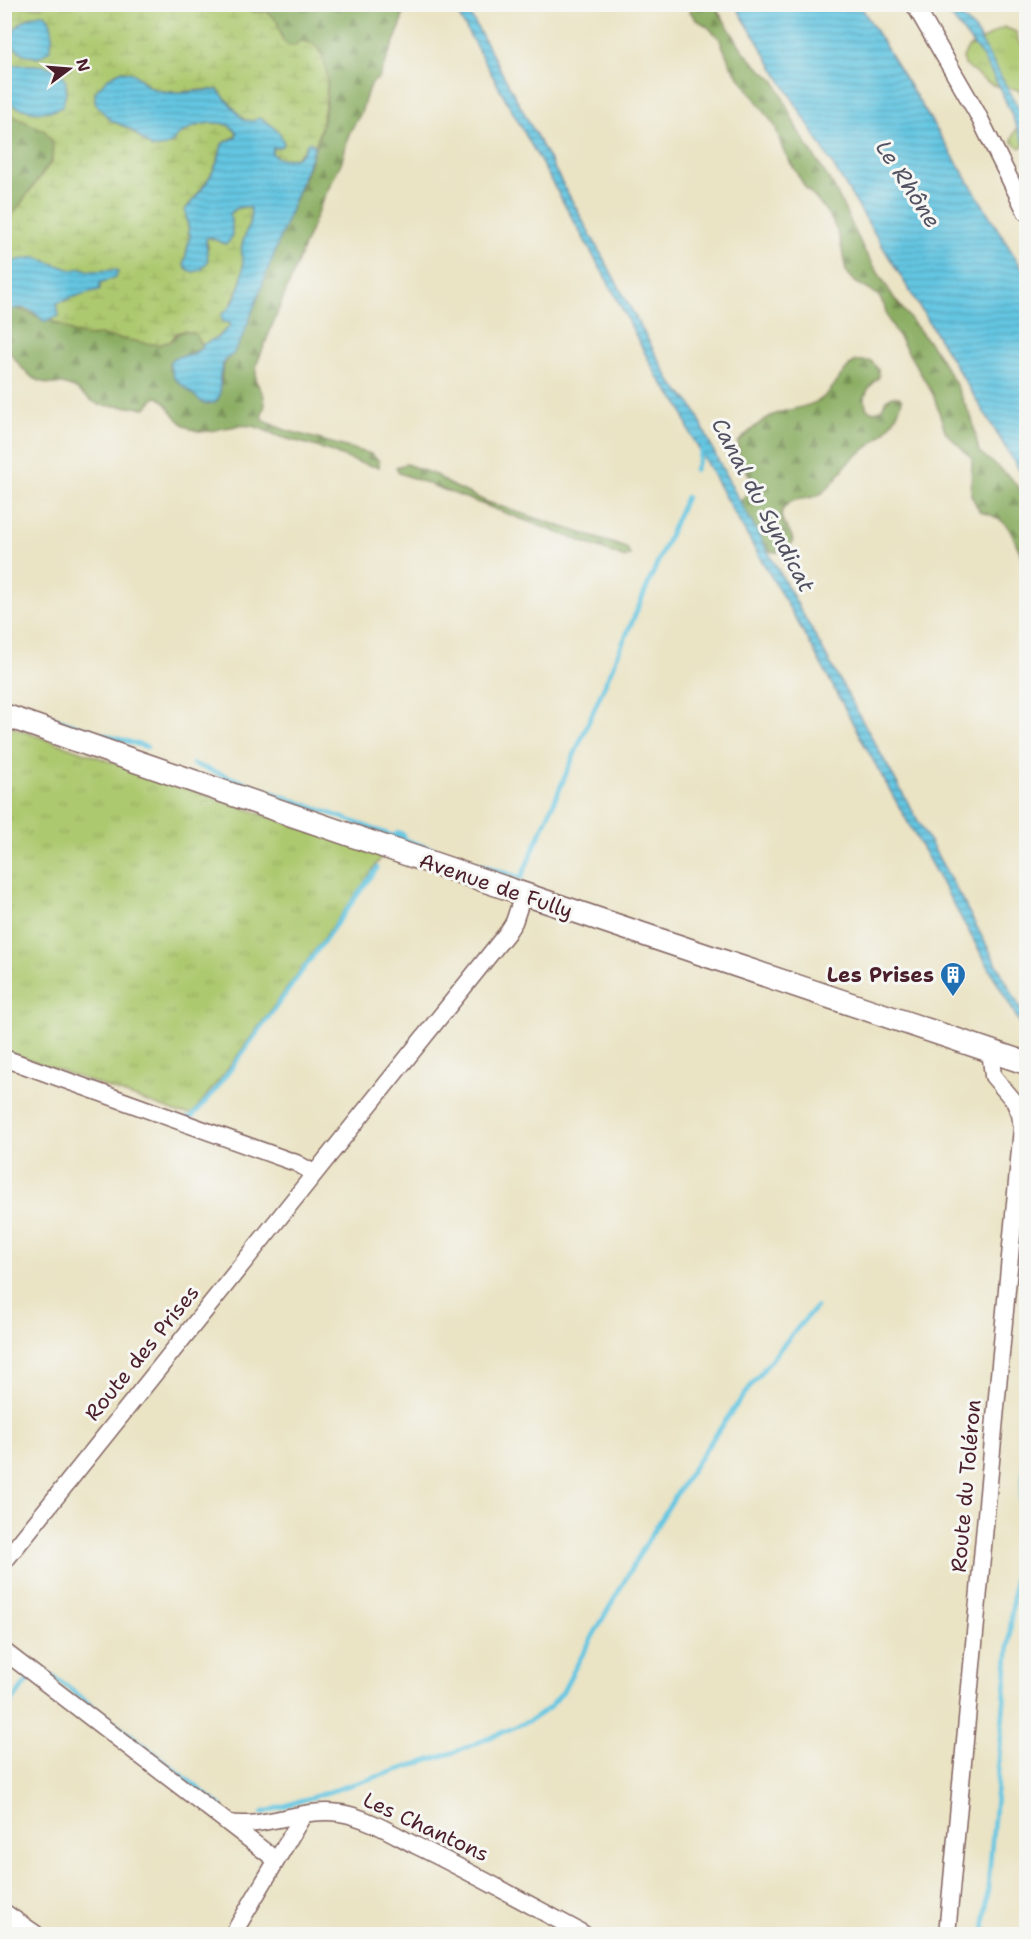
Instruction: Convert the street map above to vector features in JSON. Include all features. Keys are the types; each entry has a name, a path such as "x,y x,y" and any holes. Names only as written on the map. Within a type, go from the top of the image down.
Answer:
{"main road":[{"name":"Avenue de Fully","path":"4,715 523,895 1008,1057"}],"street":[{"path":"914,4 964,90 1026,212"},
{"name":"Route des Prises","path":"4,1562 507,933 514,922 523,895"},
{"name":"Route du Toléron","path":"947,1935 1022,1128 1020,1114 1014,1101 993,1076 1008,1057"},
{"path":"4,1058 296,1163 314,1173"},
{"path":"4,1651 276,1860"},
{"name":"Les Chantons","path":"228,1822 239,1825 256,1824 304,1814 342,1813 370,1822 470,1872 584,1935"},
{"path":"232,1935 304,1814"},
{"path":"4,1912 36,1935"}],"green space":[{"path":"51,4 240,5 253,12 267,12 277,21 283,41 289,46 295,46 300,41 309,43 315,46 323,58 326,69 326,96 315,146 310,142 300,155 293,158 277,158 272,153 273,148 253,121 244,120 218,90 163,91 144,83 134,74 110,120 130,129 152,148 168,145 186,130 210,123 225,124 237,133 236,136 222,144 213,171 185,210 190,236 184,264 208,247 206,239 208,237 226,244 232,235 230,214 234,210 250,207 251,213 242,253 243,276 230,308 221,315 230,326 217,337 202,345 195,333 184,331 176,333 171,341 158,345 100,335 86,336 5,304 4,226 52,161 53,144 45,131 5,112 4,20 7,5 36,7"},
{"path":"240,5 404,5 401,25 379,78 372,83 361,113 349,134 342,161 321,204 256,366 256,381 264,396 265,405 262,414 264,421 285,430 371,454 379,461 379,467 255,427 243,425 213,431 191,429 177,418 159,397 154,398 146,408 99,405 75,388 62,384 48,384 33,378 5,346 4,304 86,336 100,335 158,345 184,331 195,333 202,348 169,363 174,378 189,390 221,385 222,369 244,332 274,250 308,168 326,104 327,81 323,62 283,41 277,21 267,12 253,12"},
{"path":"686,5 714,5 742,49 775,81 798,131 834,187 865,252 894,298 937,353 954,381 972,419 979,452 1020,489 1026,504 1028,533 1026,562 1006,525 992,515 980,512 971,495 972,458 946,433 933,394 888,319 884,305 878,295 855,282 846,271 840,239 833,222 805,187 783,150 775,126 731,66 719,38 707,26 695,19"},
{"path":"1004,27 1016,32 1019,42 1026,47 1026,142 1020,148 1012,141 1025,110 1022,93 1014,88 993,85 986,81 965,65 963,57 968,48"},
{"path":"5,112 45,131 53,144 52,160 5,226"},
{"path":"856,361 871,361 878,369 879,377 866,395 867,409 874,412 881,410 886,400 893,396 902,400 900,408 882,434 849,462 824,492 815,497 792,501 785,506 782,518 793,540 786,549 780,552 768,550 750,536 740,522 739,506 753,481 739,459 738,442 771,416 821,399 831,390 846,369"},
{"path":"406,464 438,476 449,484 487,502 627,548 630,555 625,558 399,473 396,467"},
{"path":"5,725 382,856 227,1070 192,1114 179,1113 5,1051"}],"water":[{"name":"Canal du Syndicat","path":"453,5 465,5 671,382 696,412 732,487 1026,1019 1026,1034 807,638 731,508 690,433 681,408 657,376 609,284"},
{"name":"Le Rhône","path":"735,5 860,5 1026,275 1026,481"},
{"path":"942,5 949,5 975,30 1023,116 1026,148 999,86 982,56"},
{"path":"39,14 45,14 48,18 52,26 52,36 50,50 38,58 17,50 11,38 13,31 19,25"},
{"path":"5,65 42,66 53,68 61,73 65,80 66,91 62,107 41,112 5,101"},
{"path":"120,71 133,73 149,87 165,92 218,90 244,120 253,121 259,118 278,132 284,144 279,148 273,148 272,153 277,158 296,157 310,142 315,146 243,336 233,354 224,361 220,375 220,396 215,403 204,404 174,378 169,363 173,358 194,353 230,326 230,323 223,322 221,315 235,299 242,278 241,247 250,222 250,208 239,208 230,214 232,235 226,244 209,237 206,239 208,261 201,270 193,272 184,264 190,236 185,210 213,171 222,144 236,137 237,133 225,124 210,123 186,130 164,147 152,148 130,129 110,120 95,103 95,92 107,79"},
{"path":"35,257 71,270 82,268 90,271 116,270 118,272 116,277 100,283 100,290 57,303 59,316 44,322 28,309 18,308 7,311 5,309 5,270 9,262"}],"waterway":[{"path":"695,470 703,447"},
{"path":"193,764 399,838 521,878 686,497"},
{"path":"4,700 98,733 147,747"},
{"path":"188,1118 190,1119 214,1092 377,868"},
{"path":"262,1813 452,1753 531,1720 549,1708 562,1693 684,1481 760,1374 816,1307"},
{"path":"984,1934 1026,1447"},
{"path":"42,1671 47,1672 130,1734 222,1807"},
{"path":"4,1713 29,1678"},
{"path":"4,1925 17,1934"}],"place":[{"name":"Les Prises","path":"953,998"}]}
